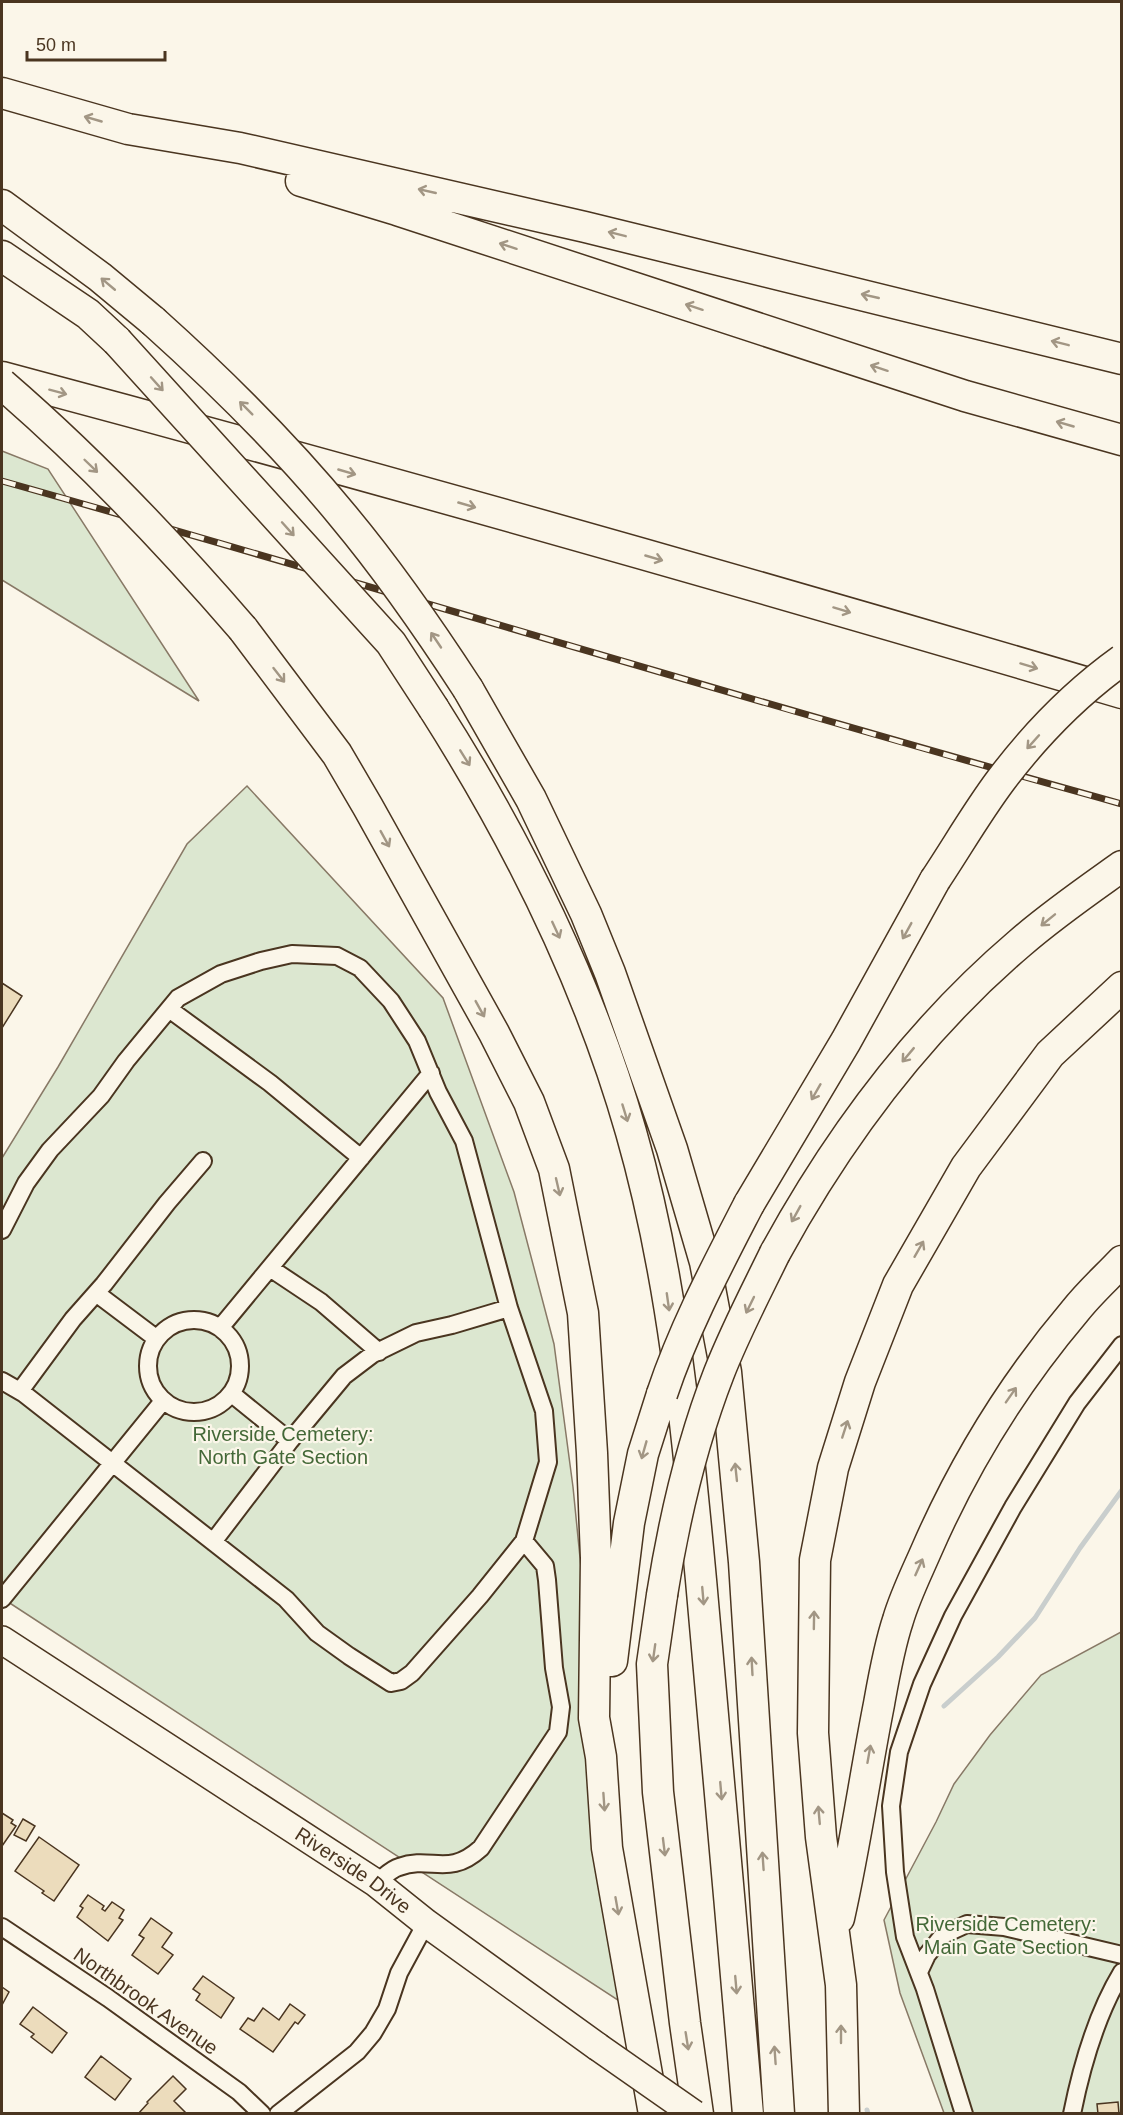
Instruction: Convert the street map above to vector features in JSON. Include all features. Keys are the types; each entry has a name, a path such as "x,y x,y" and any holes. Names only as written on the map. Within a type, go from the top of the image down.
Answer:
{"highway":[{"path":"2,93 397,210 965,396 1122,440"},
{"path":"128,129 240,148 574,224 1122,359"},
{"path":"2,205 91,270 153,321 252,414 321,490 402,592 468,689 531,799 569,875 610,973 672,1149 705,1262 726,1372 744,1562 779,2114"},
{"path":"2,256 88,314 117,341 391,643 503,823 562,944 610,1067 630,1130 662,1259 683,1403 723,1814 748,2114"},
{"path":"2,377 820,604 1122,693"},
{"path":"2,384 118,492 204,583 243,629 337,754 494,1034 529,1102 554,1169 583,1313 596,1558 594,1718 601,1757 608,1848 654,2114"},
{"path":"601,1757 628,1523 643,1454 670,1370 708,1284 749,1204 846,1041 935,880 984,803 1027,748 1084,691 1122,660"},
{"path":"696,2114 658,1792 652,1664 680,1497 705,1411 735,1335 775,1252 804,1199 854,1123 916,1046 956,1003 1012,950 1057,913 1122,866"},
{"path":"844,2114 841,1985 821,1837 813,1734 815,1560 833,1468 860,1382 898,1285 966,1167 1050,1054 1122,987"},
{"path":"836,1936 852,1860 868,1757 884,1677 898,1620 915,1576 979,1444 1003,1406 1070,1317 1122,1261"}],"main road":[{"name":"Riverside Drive","path":"2,1640 376,1884 426,1923 598,2047 696,2114"}],"street":[{"path":"2,1230 26,1183 50,1150 101,1096 126,1061 178,998 221,974 261,961 292,954 338,956 360,968 391,1001 417,1041 438,1092 464,1141 509,1308 544,1412 548,1462 524,1541 480,1596 412,1673 401,1681 391,1683 317,1633 286,1599 20,1391 2,1381"},
{"path":"169,1009 270,1083 361,1158"},
{"path":"220,1328 431,1073"},
{"path":"20,1391 73,1319 203,1161"},
{"path":"270,1268 321,1302 379,1352"},
{"path":"96,1293 157,1339"},
{"path":"213,1542 290,1441 344,1376 379,1352 416,1333 509,1308"},
{"path":"187,1321 208,1322 220,1328 231,1338 238,1351 241,1366 232,1394 207,1411 191,1413 176,1409 163,1401 154,1391 149,1378 150,1351 157,1339 167,1329 187,1321"},
{"path":"964,2114 919,1972 905,1937 895,1872 891,1806 898,1752 922,1684 953,1616 1008,1517 1077,1403 1122,1345"},
{"path":"232,1394 290,1441"},
{"path":"2,1599 163,1401"},
{"path":"376,1884 398,1867 412,1864 452,1864 469,1859 481,1848 558,1732 561,1707 554,1668 545,1566 524,1541"},
{"path":"278,2114 357,2052 373,2033 387,2009 399,1973 426,1923"},
{"path":"919,1972 927,1954 943,1935 967,1923 1004,1927 1122,1955"},
{"name":"Northbrook Avenue","path":"2,1927 108,1998 239,2092 261,2114"},
{"path":"1072,2114 1078,2080 1090,2044 1108,1995 1122,1972"}],"green space":[{"path":"2,451 48,469 199,701 2,580"},
{"name":"Riverside Cemetery: North Gate Section","path":"247,786 443,998 514,1192 554,1344 573,1487 605,1810 630,2008 2,1598 2,1158 58,1067 187,844"},
{"name":"Riverside Cemetery: Main Gate Section","path":"1121,1632 1121,2113 944,2113 900,1993 884,1920 954,1784 990,1735 1041,1675"}],"building":[{"path":"2,983 22,996 2,1028"},
{"path":"2,1813 13,1820 11,1823 16,1826 2,1846"},
{"path":"23,1819 35,1826 26,1841 14,1835"},
{"path":"39,1837 79,1865 54,1901 42,1893 44,1891 15,1871"},
{"path":"88,1895 104,1906 102,1909 105,1911 112,1902 124,1910 119,1918 123,1920 108,1941 77,1917 83,1908 80,1906"},
{"path":"151,1918 172,1933 162,1947 173,1955 158,1974 132,1955 144,1938 139,1935"},
{"path":"203,1976 234,1998 221,2018 196,2000 200,1994 193,1989"},
{"path":"2,1987 9,1992 2,2005"},
{"path":"290,2004 305,2015 298,2024 295,2022 273,2052 240,2029 248,2018 254,2021 263,2008 279,2020"},
{"path":"33,2007 67,2033 52,2053 31,2037 34,2034 20,2024"},
{"path":"101,2056 131,2079 115,2100 85,2077"},
{"path":"173,2076 186,2089 174,2101 187,2114 138,2114 147,2102"},
{"path":"1118,2102 1119,2114 1098,2114 1097,2104"}],"waterway":[{"path":"944,1706 998,1657 1035,1618 1080,1548 1122,1490"},
{"path":"867,2110 868,2114"}],"railway":[{"path":"2,481 841,725 1122,804"}]}
